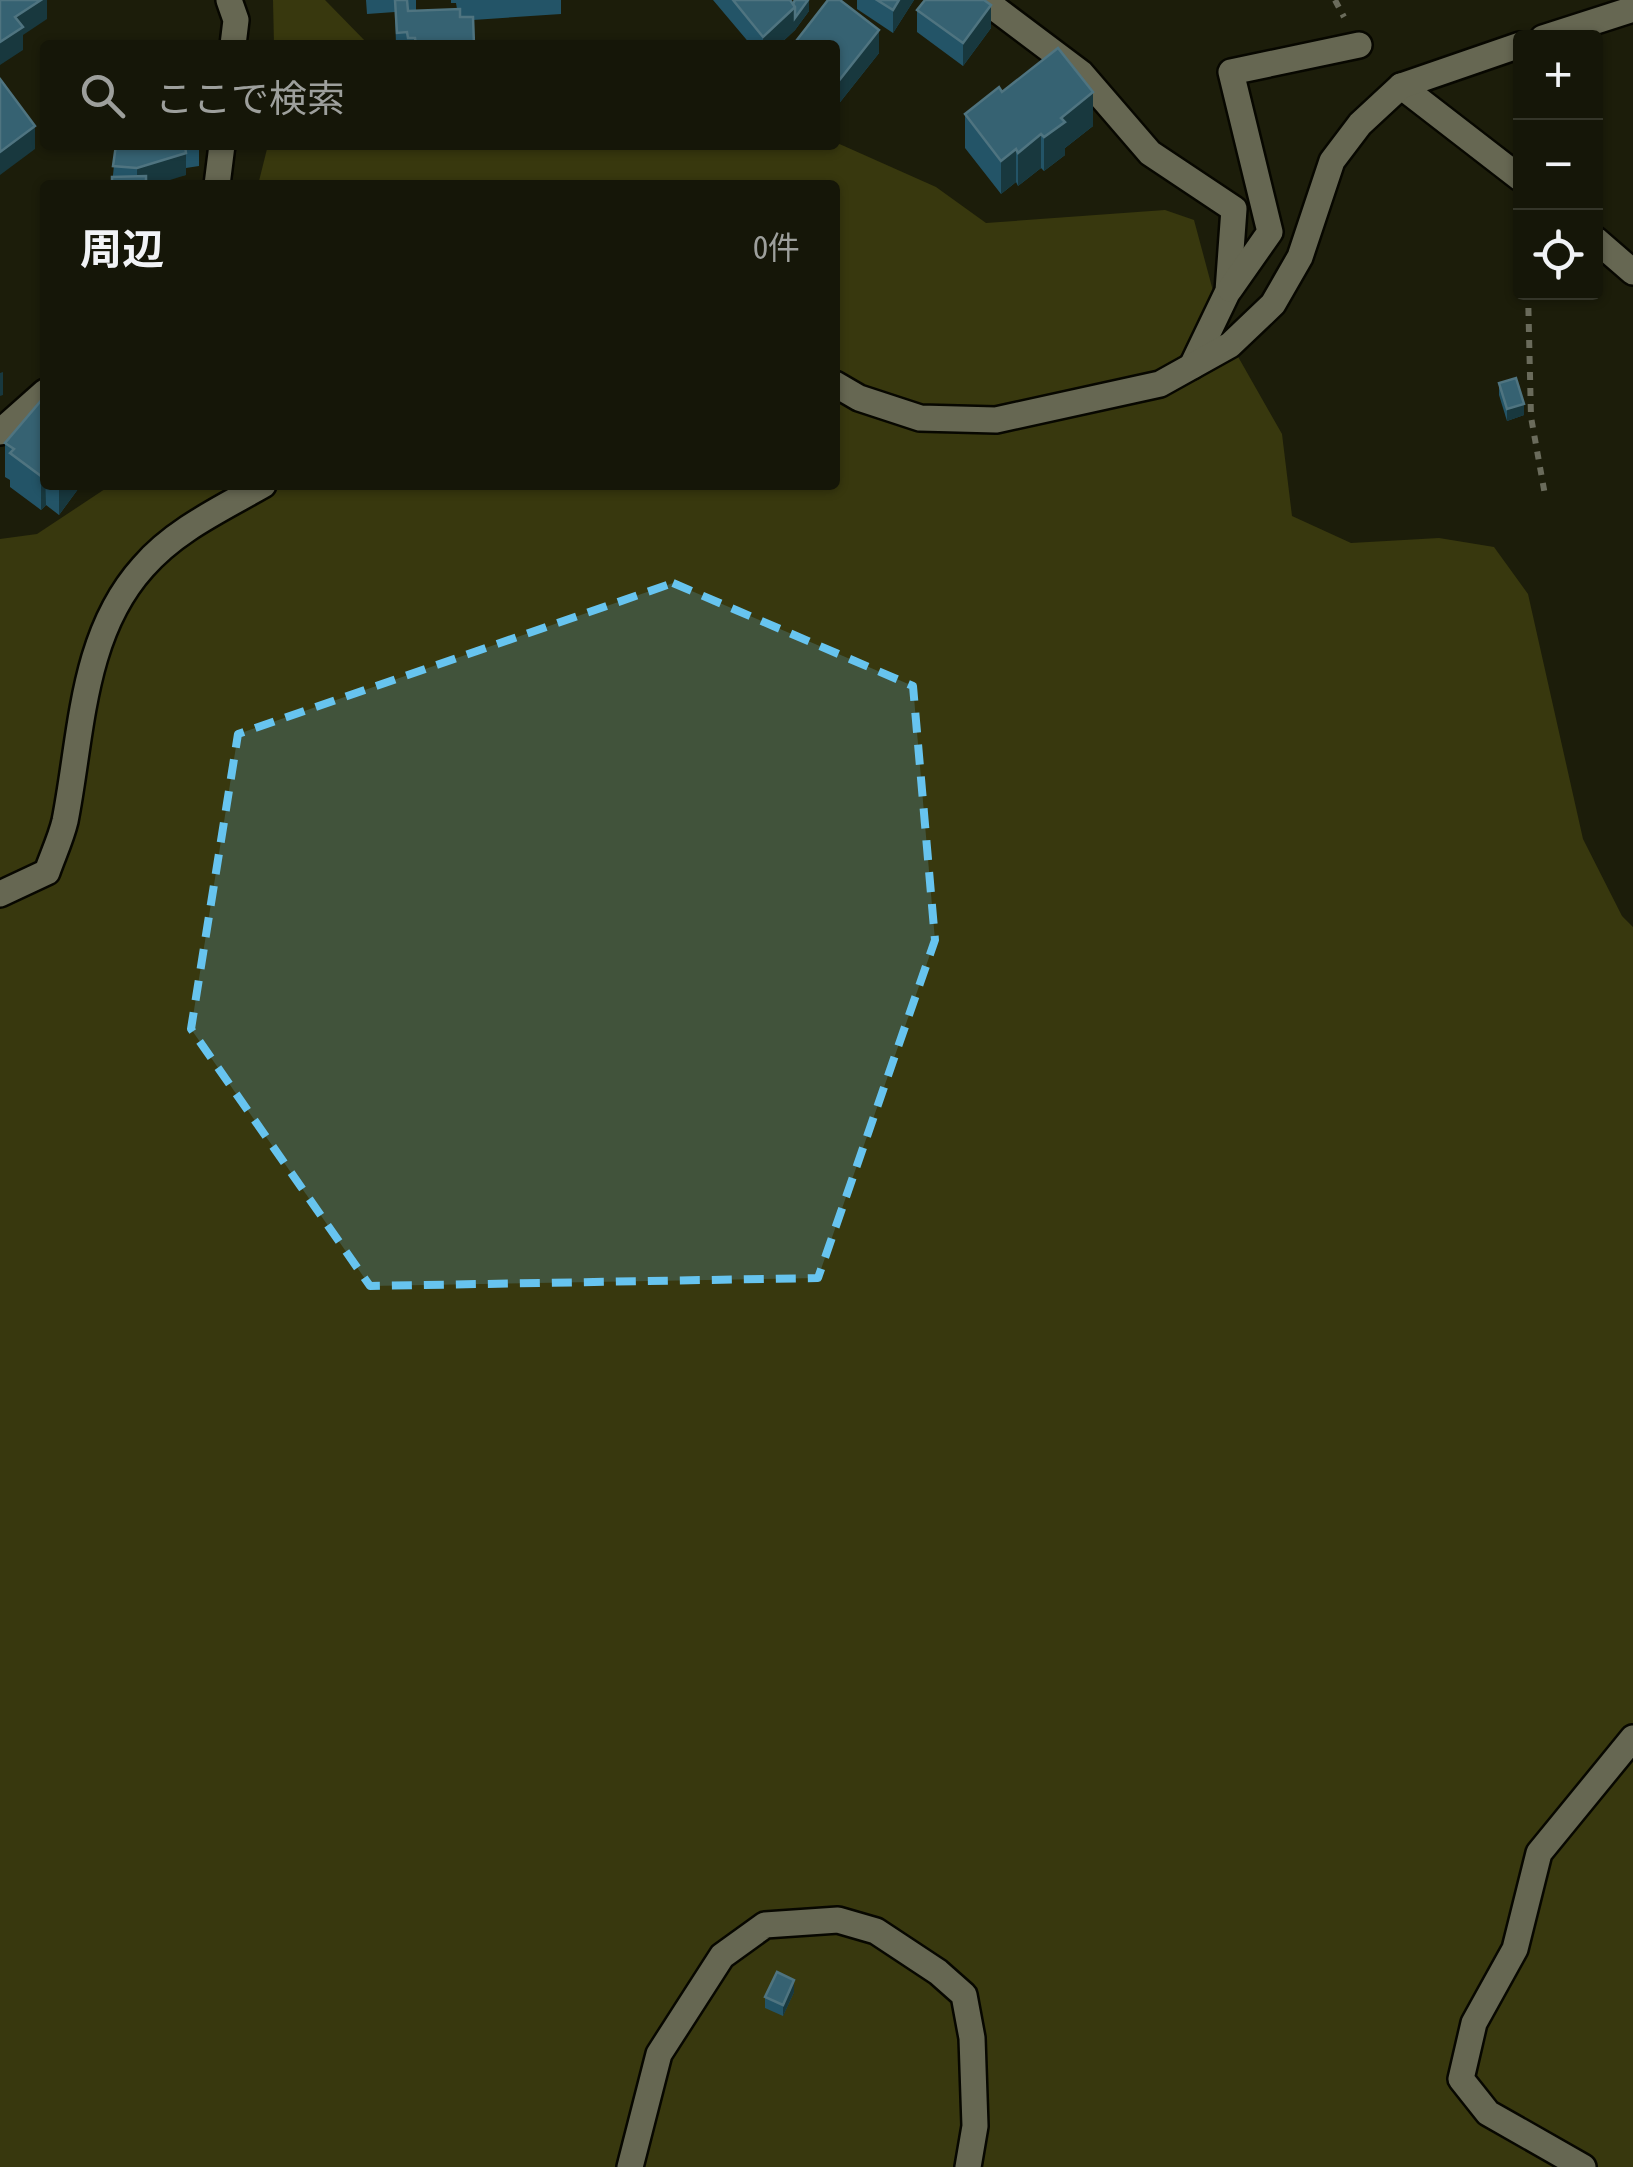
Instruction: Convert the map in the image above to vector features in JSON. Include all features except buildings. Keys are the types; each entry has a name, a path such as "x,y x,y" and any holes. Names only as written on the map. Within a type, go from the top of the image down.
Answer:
{"street":[{"path":"229,0 236,20 234,40"},
{"path":"984,0 1081,73 1150,153 1234,209 1228,291"},
{"path":"1585,24 1603,0"},
{"path":"1567,30 1633,9"},
{"path":"1192,366 1228,291 1270,232 1232,72 1359,45"},
{"path":"840,387 859,398 920,418 996,420 1160,384 1230,345 1272,304 1300,257 1332,161 1360,124 1401,86 1513,47"},
{"path":"1401,86 1513,173"},
{"path":"218,180 221,150"},
{"path":"1603,246 1633,272"},
{"path":"0,432 40,396"},
{"path":"0,894 46,872 64,825 86,688 112,610 143,566 186,529 254,490"},
{"path":"1583,2167 1488,2112 1461,2079 1474,2023 1515,1949 1538,1853 1633,1738"},
{"path":"630,2167 659,2054 722,1956 765,1926 838,1920 876,1931 964,1994 972,2038 975,2126 968,2167"}],"path":[{"path":"1528,300 1530,417 1545,495"}],"highlighted area":[{"path":"673,583 913,686 935,940 818,1278 370,1286 191,1029 238,734"}],"shaded area":[{"path":"273,0 325,0 364,40 274,40"},
{"path":"840,144 936,187 986,223 1165,210 1194,220 1224,332 1282,434 1292,516 1351,543 1439,538 1494,547 1528,594 1583,839 1622,916 1633,927 1633,2167 0,2167 0,539 37,534 103,490 840,490 840,180 259,180 267,150 840,150"}]}
